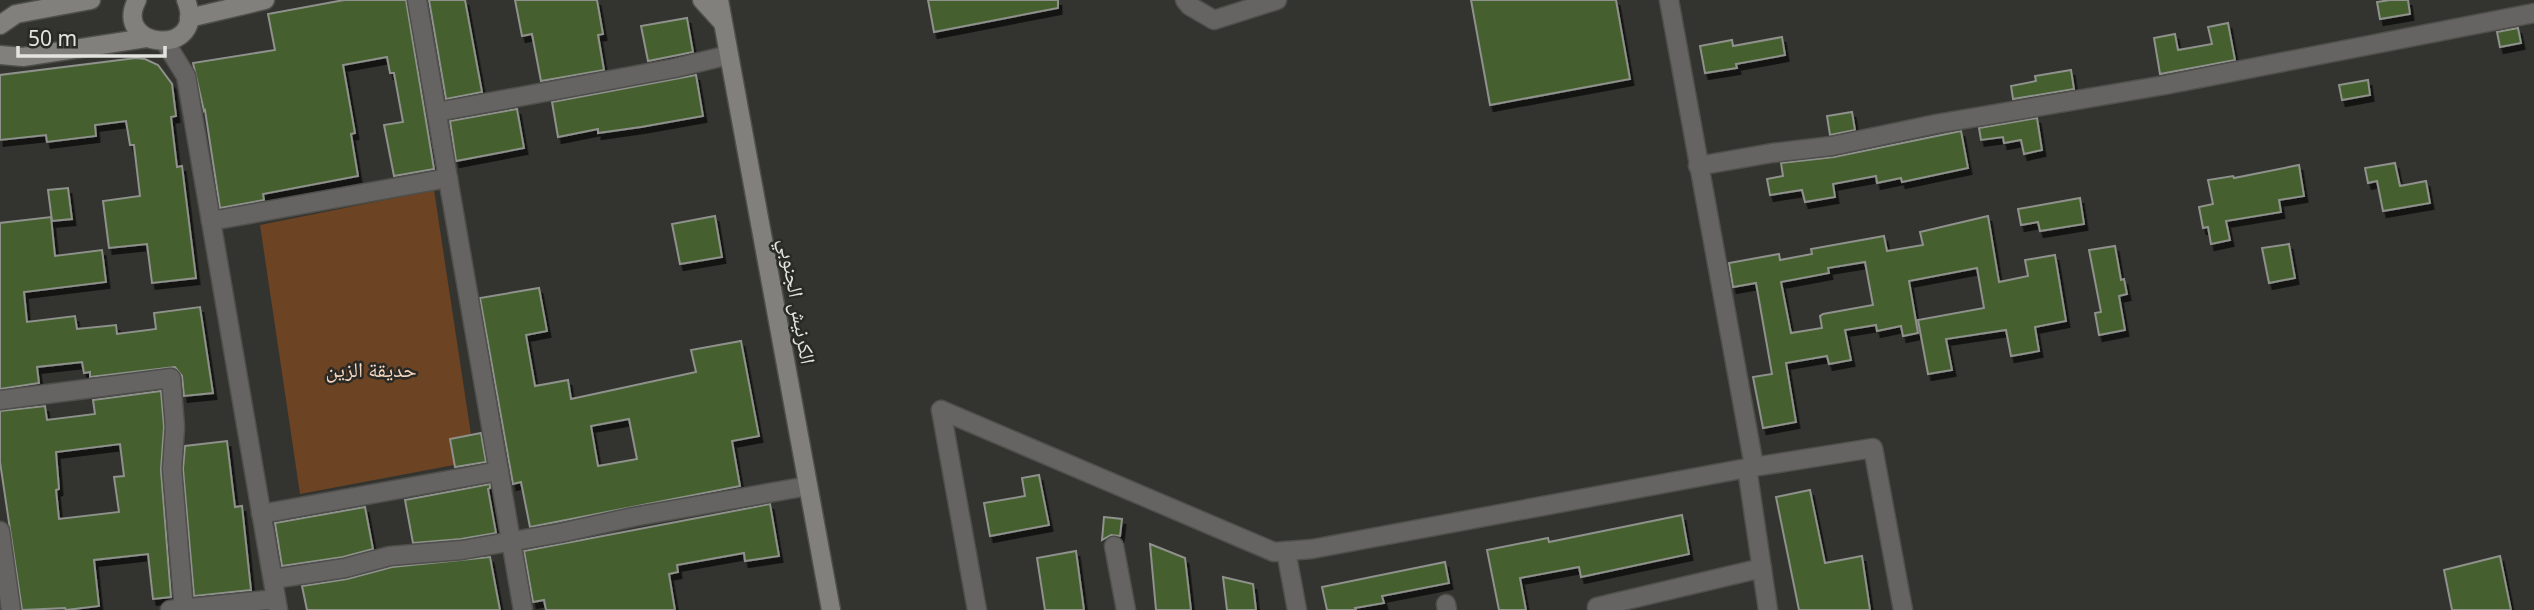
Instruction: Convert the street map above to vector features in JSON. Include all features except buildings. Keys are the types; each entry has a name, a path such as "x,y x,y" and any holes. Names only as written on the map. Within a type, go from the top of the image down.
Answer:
{"main road":[{"path":"0,25 16,14 91,0"},
{"path":"137,0 133,14 135,23 146,38"},
{"path":"0,55 23,57 146,38 165,42 181,34 189,18 186,0"},
{"path":"189,18 265,0"},
{"path":"702,0 722,22"},
{"name":"الكرنيش الجنوبي","path":"719,0 831,610"}],"street":[{"path":"417,0 523,610"},
{"path":"1185,0 1190,6 1214,20 1278,0"},
{"path":"1669,0 1750,467 1768,610"},
{"path":"1698,166 1832,146 1936,124 2165,85 2534,13"},
{"path":"165,42 186,76 277,605 170,610"},
{"path":"437,112 675,68 729,55"},
{"path":"211,221 448,178"},
{"path":"0,400 171,378 175,427 172,469 184,610"},
{"path":"977,610 941,410 1274,552 1312,549 1750,467 1873,448 1903,610"},
{"path":"261,514 499,471"},
{"path":"273,579 345,568 390,556 462,550 808,485"},
{"path":"0,531 11,610"},
{"path":"1114,546 1126,610"},
{"path":"1286,551 1297,610"},
{"path":"1597,610 1597,607 1762,568"}],"green space":[{"name":"حديقة الزين","path":"434,190 475,461 300,494 260,225"}]}
